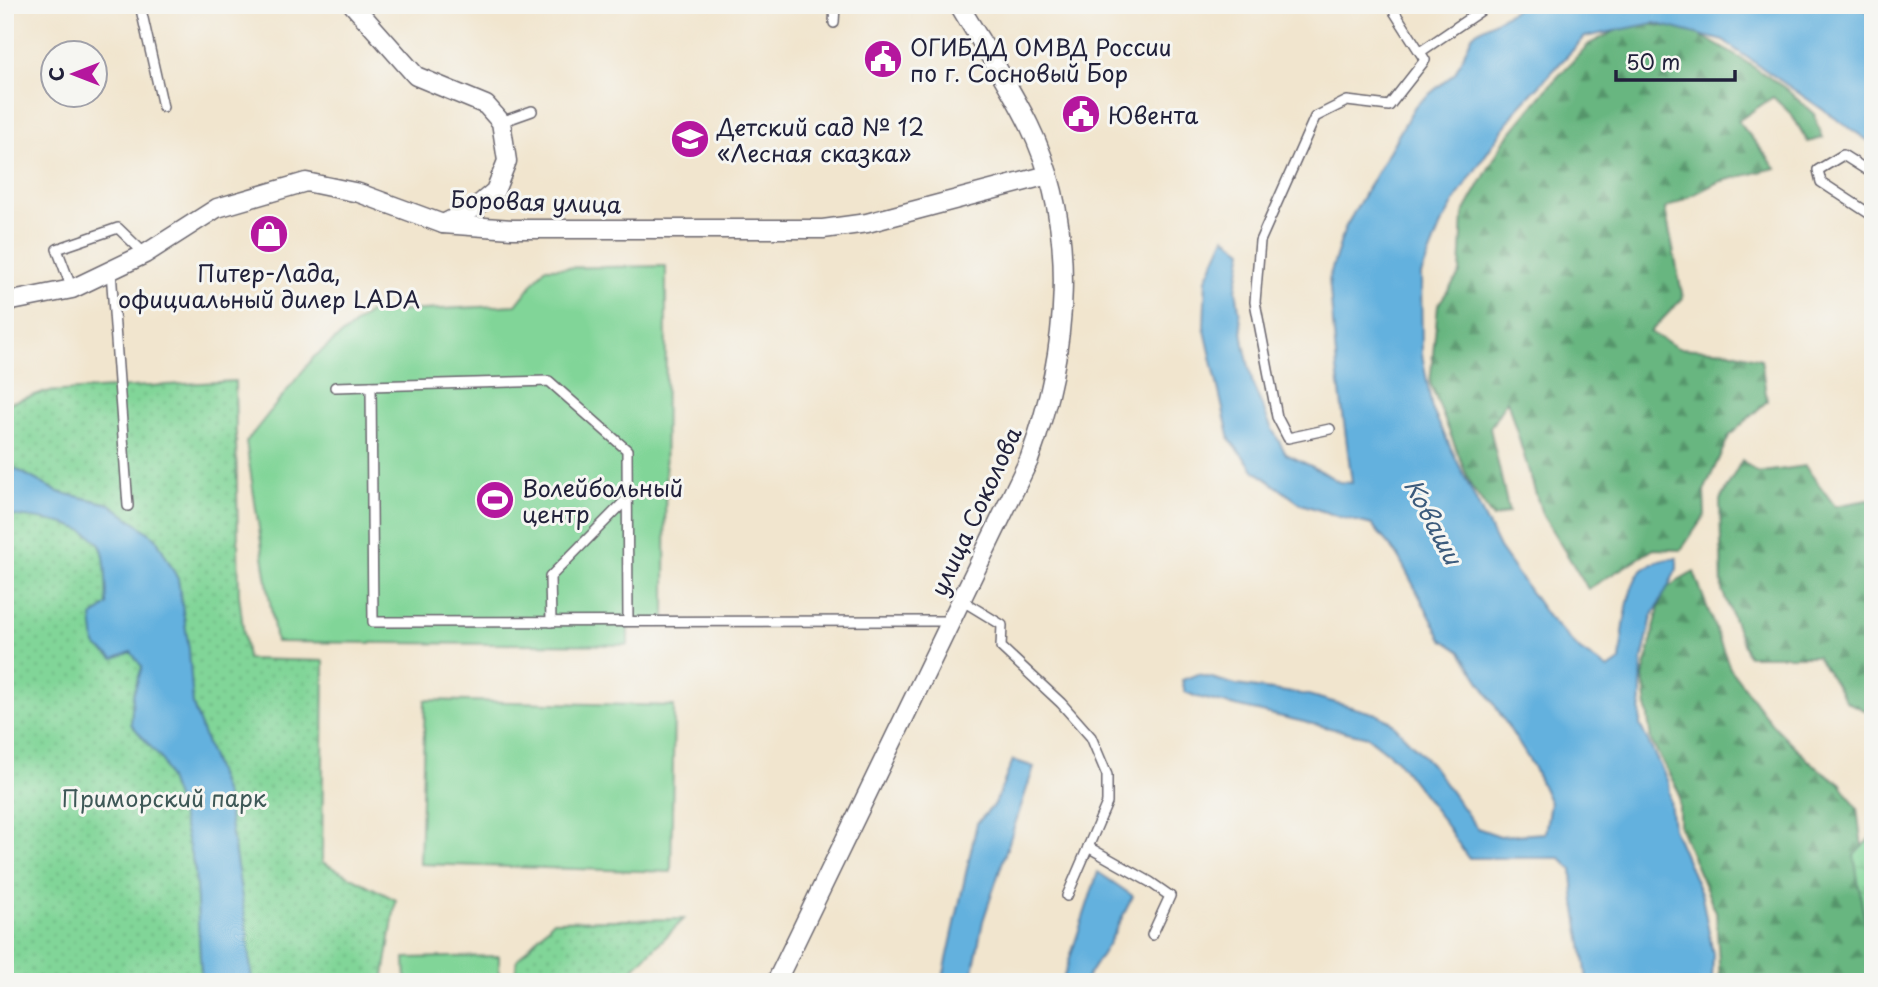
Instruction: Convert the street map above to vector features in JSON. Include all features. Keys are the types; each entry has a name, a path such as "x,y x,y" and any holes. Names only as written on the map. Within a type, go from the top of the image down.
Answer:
{"street":[{"path":"353,5 416,75 486,105 501,122 507,160 495,191 476,208 443,224"},
{"name":"улица Соколова","path":"776,982 1029,460 1042,425 1056,362 1063,305 1060,231 1048,176 1029,125 959,5"},
{"name":"Боровая улица","path":"6,302 72,289 145,254 217,208 306,182 359,194 443,224 512,229 822,229 867,223 1048,176"}],"lane":[{"path":"140,5 163,107"},
{"path":"834,23 835,5"},
{"path":"1331,429 1288,438 1277,417 1255,302 1260,241 1315,117 1347,101 1388,106 1425,60 1390,5"},
{"path":"1420,52 1489,5"},
{"path":"501,122 532,111"},
{"path":"1873,174 1843,155 1818,170 1821,182 1873,216"},
{"path":"72,289 57,249 118,228 145,254"},
{"path":"111,271 128,506"},
{"path":"335,387 549,381 627,450 628,621"},
{"path":"371,386 373,622 951,621"},
{"path":"551,622 550,577 627,499"},
{"path":"961,600 1002,625 1001,647 1061,703 1091,737 1107,775 1107,803 1067,896"},
{"path":"1088,847 1170,896 1153,935"}],"green space":[{"path":"1633,22 1691,30 1743,60 1785,88 1814,114 1823,138 1808,142 1791,114 1773,97 1738,121 1776,168 1718,182 1665,209 1683,298 1650,332 1678,348 1729,351 1761,359 1767,401 1729,436 1704,491 1705,515 1681,550 1654,549 1588,589 1542,514 1507,400 1490,428 1509,512 1493,518 1471,486 1430,383 1438,305 1460,273 1463,214 1504,141 1551,84 1589,44"},
{"path":"666,266 665,621 628,622 628,645 276,642 246,442 314,357 369,313 516,305 545,268"},
{"name":"Приморский парк","path":"235,381 239,595 247,659 324,661 322,862 396,900 383,982 5,982 5,404 45,392"},
{"path":"1742,460 1757,473 1805,466 1835,506 1873,499 1873,714 1847,702 1817,656 1748,656 1722,590 1720,500"},
{"path":"1694,572 1730,668 1771,723 1813,765 1840,783 1857,808 1873,935 1873,982 1720,982 1716,912 1679,826 1679,792 1651,741 1643,677 1663,590"},
{"path":"425,700 674,706 671,872 420,864"},
{"path":"1873,835 1873,975 1854,855"},
{"path":"684,919 620,982 514,982 517,960 553,921"},
{"path":"499,956 499,982 406,982 405,958"}],"water":[{"name":"Коваши","path":"1523,5 1855,5 1873,14 1873,144 1723,41 1654,23 1585,37 1517,109 1441,225 1421,275 1422,354 1432,409 1499,548 1548,617 1580,650 1608,669 1620,661 1628,604 1638,575 1651,565 1677,558 1677,569 1652,617 1642,660 1640,725 1668,782 1673,828 1702,896 1713,954 1712,982 1587,982 1572,870 1560,858 1468,858 1395,758 1368,737 1197,697 1185,692 1182,680 1198,674 1236,685 1308,695 1376,714 1390,721 1431,764 1477,828 1500,836 1545,833 1550,803 1533,766 1461,652 1442,639 1397,554 1372,525 1301,504 1255,471 1230,440 1204,326 1206,279 1225,237 1243,250 1236,289 1244,344 1253,385 1271,427 1286,454 1339,482 1352,483 1337,369 1329,278 1345,228 1415,106 1455,73 1473,34"},
{"path":"5,463 58,492 110,504 156,538 178,579 189,649 193,705 226,797 247,929 252,982 199,982 201,973 195,871 178,804 162,760 131,724 133,695 142,667 131,652 114,659 95,645 92,617 107,605 106,568 102,549 86,532 73,527 5,515"},
{"path":"1013,760 1034,767 983,921 971,982 942,982 977,823 995,804"},
{"path":"1098,872 1133,896 1109,943 1084,982 1062,982"}],"place":[{"name":"ОГИБДД ОМВД России по г. Сосновый Бор","path":"883,59"},
{"name":"Ювента","path":"1081,114"},
{"name":"Детский сад № 12 «Лесная сказка»","path":"690,139"},
{"name":"Питер-Лада, официальный дилер LADA","path":"269,234"},
{"name":"Волейбольный центр","path":"495,500"}]}
